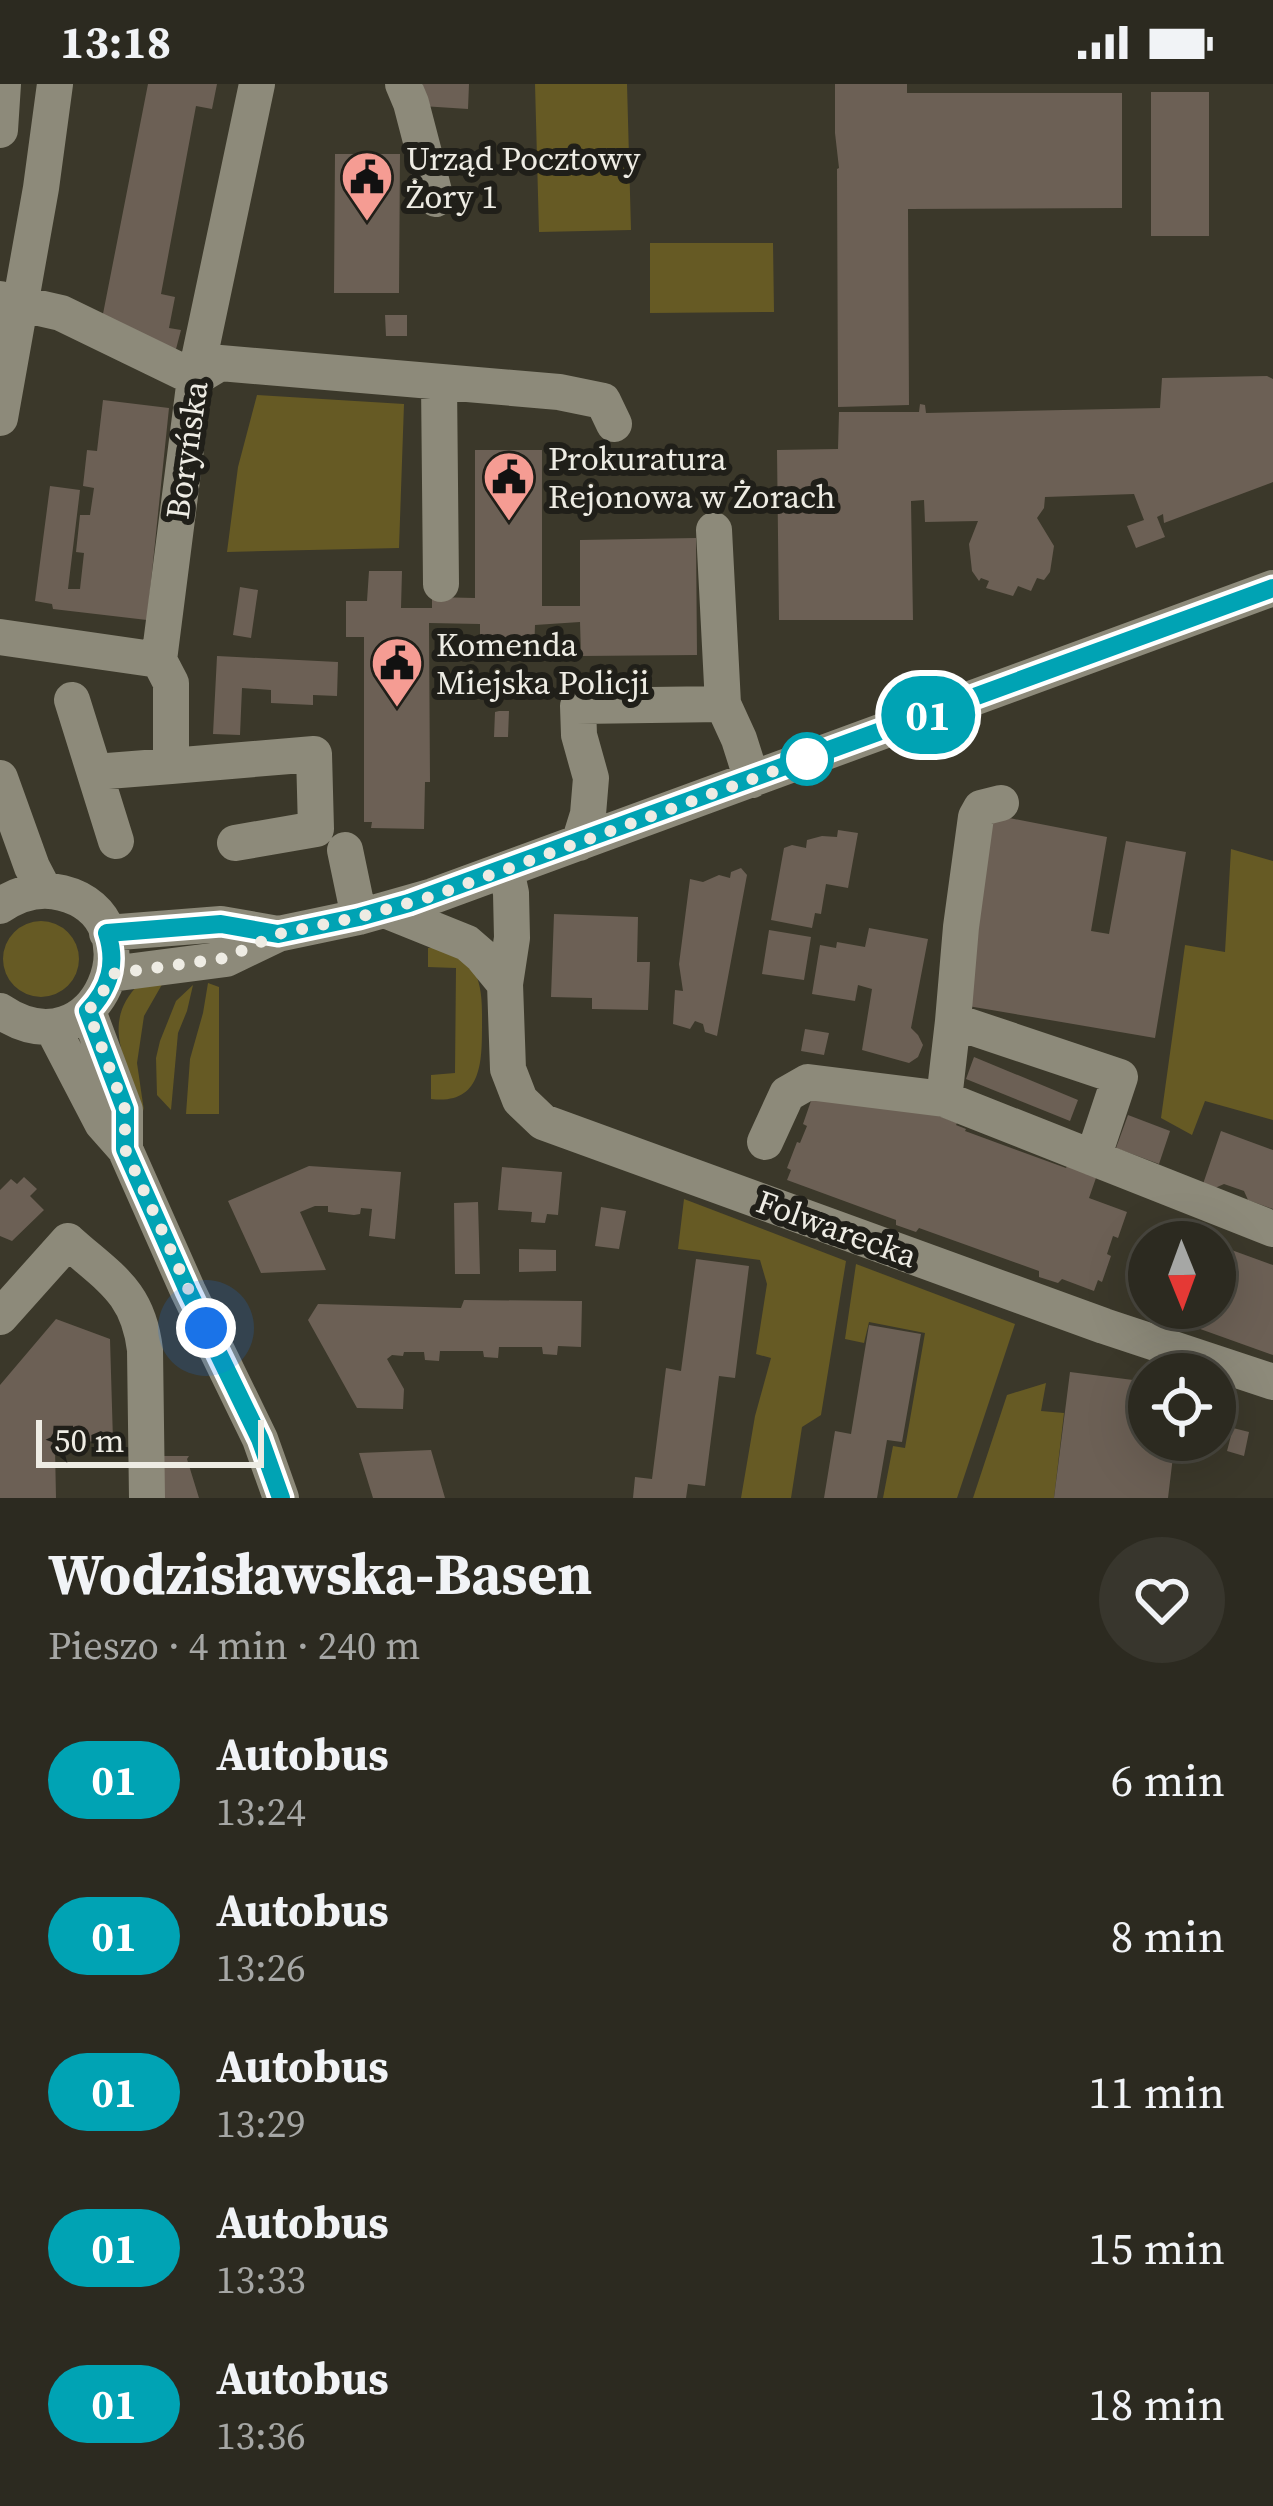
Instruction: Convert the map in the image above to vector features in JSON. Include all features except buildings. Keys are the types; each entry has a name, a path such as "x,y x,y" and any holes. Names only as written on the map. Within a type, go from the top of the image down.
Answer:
{"street":[{"path":"0,130 3,84"},
{"path":"0,418 11,301 55,84"},
{"name":"Boryńska","path":"171,766 171,682 159,659 195,378 256,84"},
{"path":"403,84 436,199"},
{"path":"11,301 61,313 195,378 220,363 559,392 603,401 614,424"},
{"path":"439,382 441,584"},
{"path":"714,530 723,704 752,780"},
{"path":"111,974 226,958 278,934 372,914 506,870 1273,588"},
{"path":"0,637 159,659"},
{"path":"73,700 116,841"},
{"path":"579,843 591,778 579,735 578,706 723,704"},
{"path":"95,772 314,754 316,829 235,843"},
{"path":"0,778 44,890"},
{"path":"944,1099 976,817 980,808 1001,802"},
{"path":"345,850 372,914"},
{"name":"Folwarecka","path":"506,870 512,938 505,984 508,1069 520,1100 543,1122 1104,1326 1273,1382"},
{"path":"0,903 44,890 70,896 101,921 112,953 111,974 102,994 88,1011 71,1021 52,1027 26,1024 0,1011"},
{"path":"372,914 467,943 505,984"},
{"path":"107,933 221,924 278,934"},
{"path":"88,1011 125,1109 125,1149"},
{"path":"952,1021 1120,1077 1093,1158"},
{"path":"52,1027 102,1123 125,1149 260,1439 280,1498"},
{"path":"765,1142 787,1094 808,1082 944,1099 1273,1229"},
{"path":"0,1317 68,1241 127,1294 142,1331 147,1498"}],"shaded area":[{"path":"535,84 627,84 631,230 539,232"},
{"path":"650,243 773,243 774,312 650,313"},
{"path":"257,395 404,404 399,548 227,552 238,467"},
{"path":"1231,849 1273,861 1273,1120 1205,1101 1192,1135 1161,1118 1185,945 1225,952"},
{"path":"41,921 68,932 79,959 68,986 41,997 14,986 3,959 14,932"},
{"path":"444,946 468,963 477,977 481,1055 469,1089 448,1099 431,1099 431,1075 455,1073 456,968 428,967 428,948"},
{"path":"164,981 144,1016 137,1063 144,1111 120,1044 121,1014 140,983"},
{"path":"208,983 219,987 219,1114 186,1114 190,1059"},
{"path":"193,985 178,1033 171,1110 157,1095 156,1058 176,1001"},
{"path":"684,1199 846,1261 821,1415 802,1427 791,1498 741,1498 771,1358 756,1354 767,1284 760,1260 678,1249"},
{"path":"856,1264 1015,1324 957,1498 883,1498 893,1446 905,1448 925,1333 869,1322 864,1343 845,1339"},
{"path":"1046,1383 1041,1411 1064,1413 1054,1498 973,1498 1007,1395"}],"bus line":[{"name":"01","path":"281,1498 260,1439 125,1149 125,1109 88,1011 111,974 107,933 221,924 278,934 409,903 1273,588"}],"place":[{"name":"Urząd Pocztowy Żory 1","path":"367,223"},
{"name":"Prokuratura Rejonowa w Żorach","path":"509,523"},
{"name":"Komenda Miejska Policji","path":"397,709"}],"route":[{"path":"206,1328 125,1149 125,1109 88,1011 111,974 226,958 278,934 433,896 807,759"}]}
